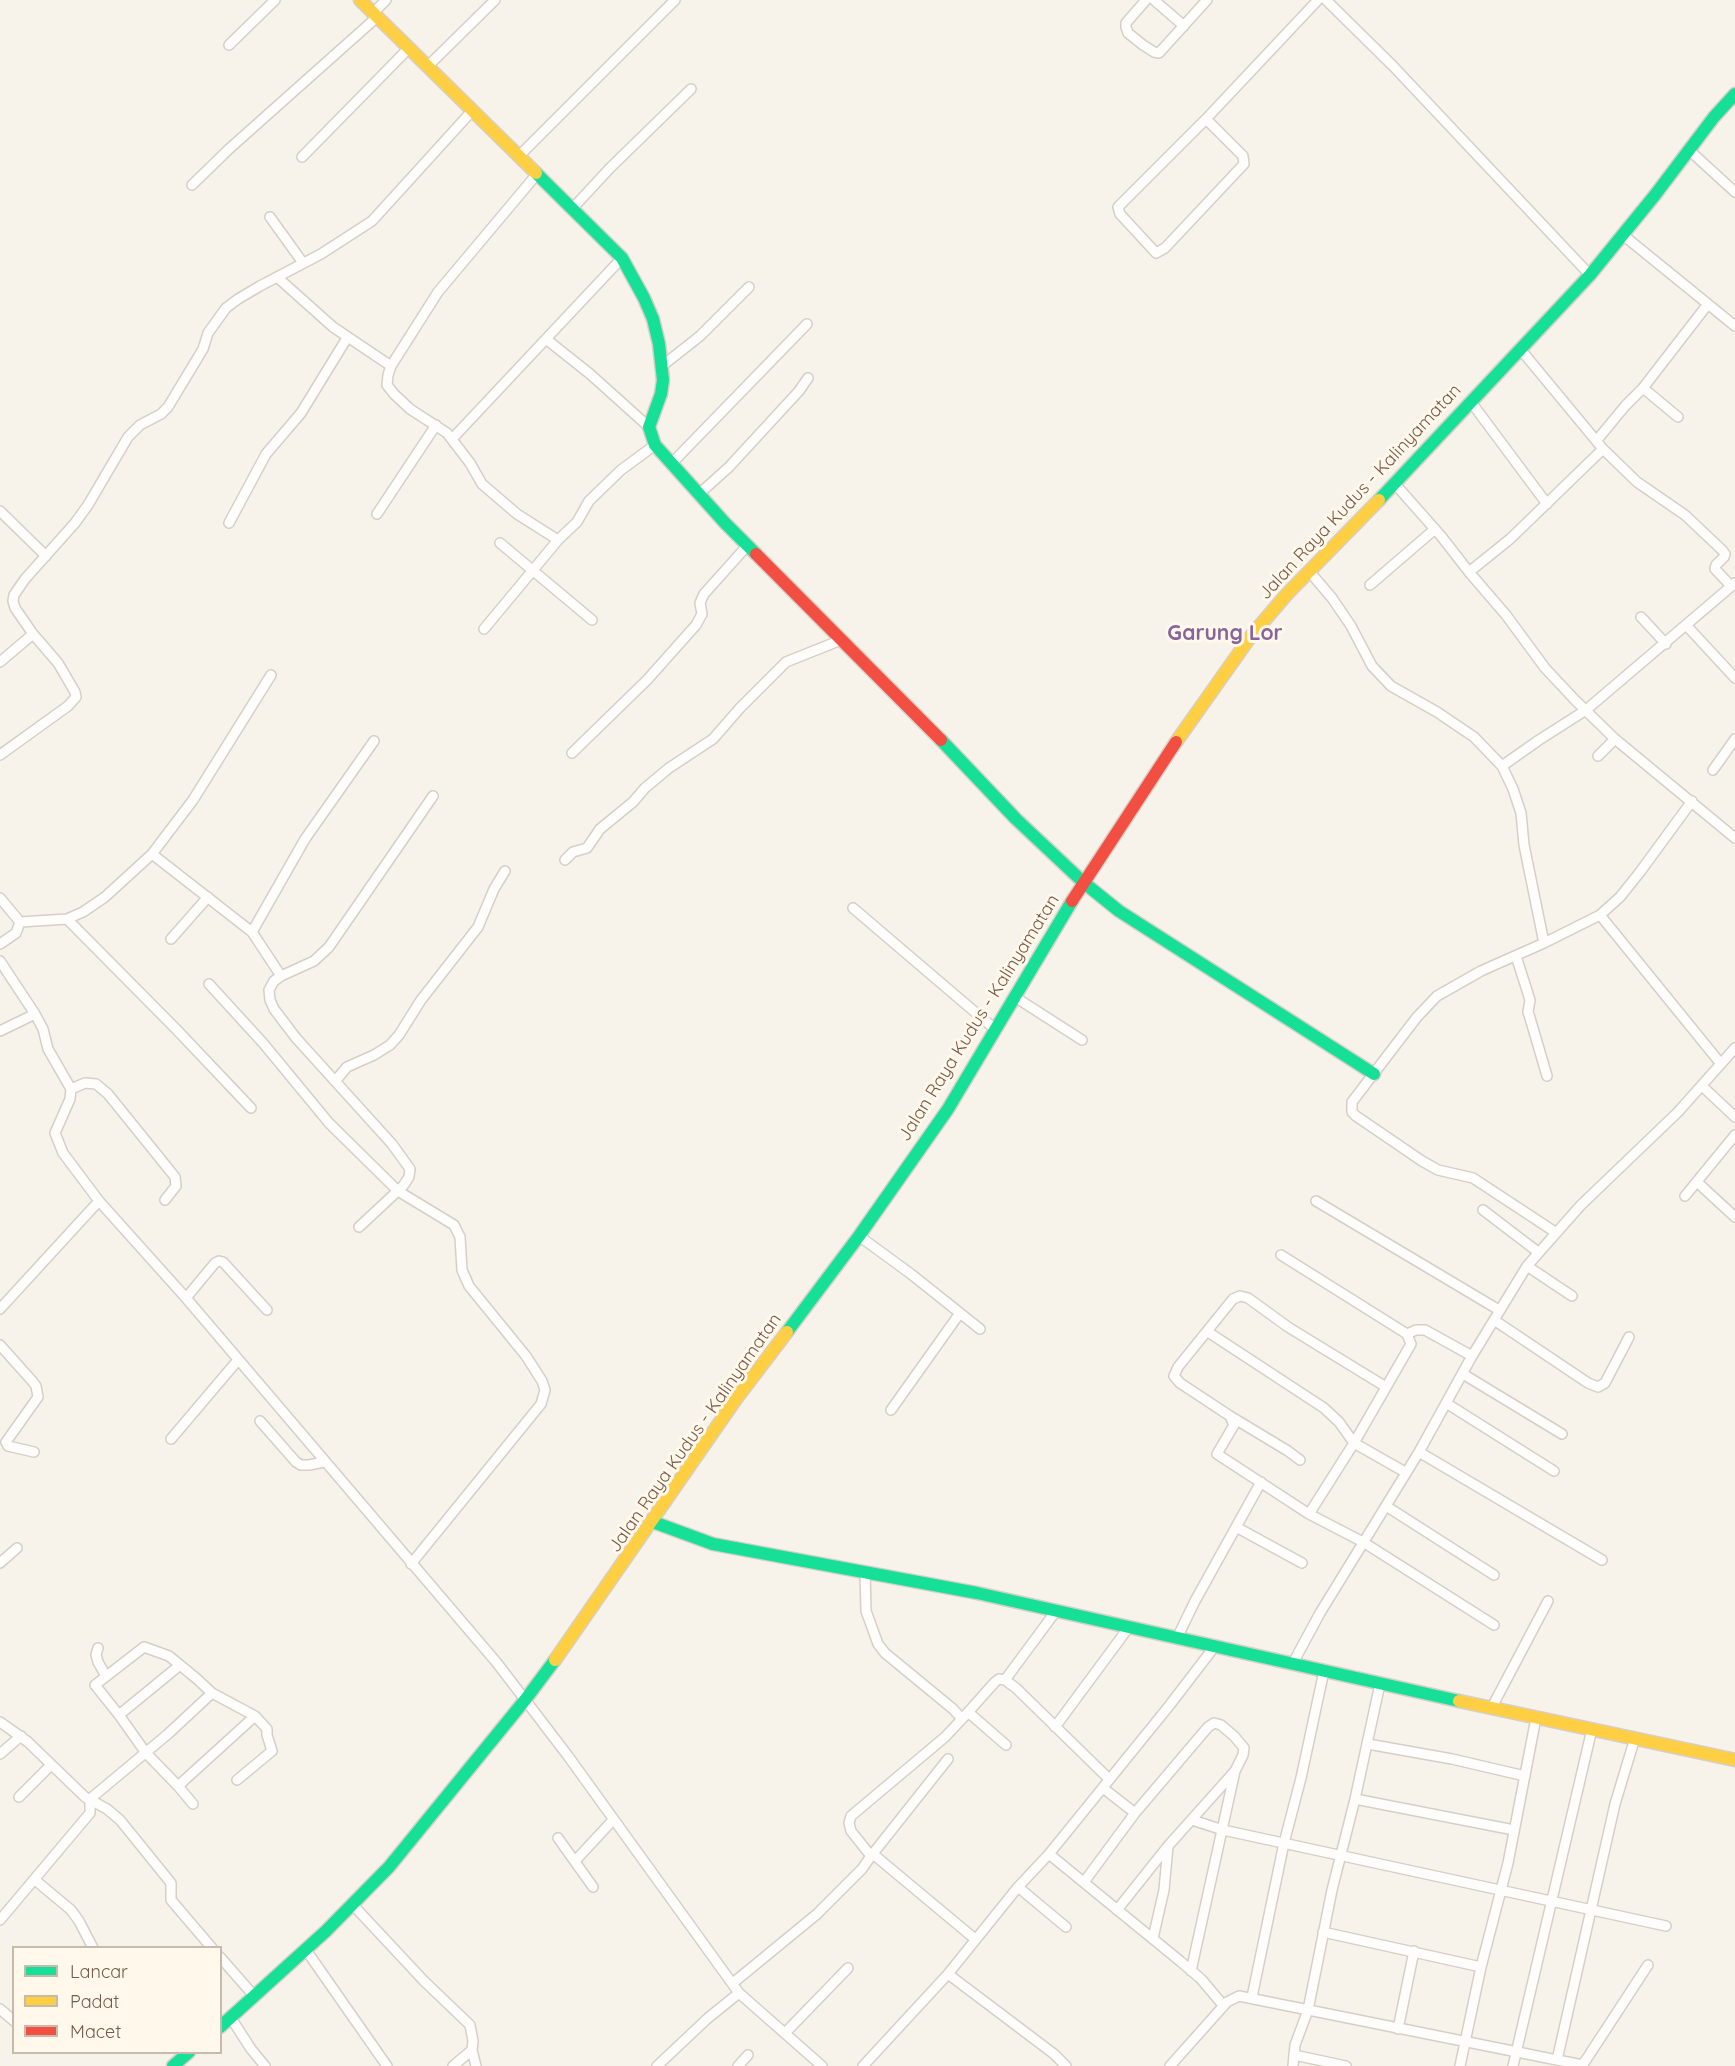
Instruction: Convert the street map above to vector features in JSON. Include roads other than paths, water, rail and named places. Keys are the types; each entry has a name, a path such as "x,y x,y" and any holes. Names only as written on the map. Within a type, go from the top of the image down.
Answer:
{"street":[{"path":"229,45 275,0"},
{"path":"360,0 622,258 635,279 653,319 662,366 661,394 649,427"},
{"path":"192,185 374,16 386,0"},
{"path":"427,68 495,0"},
{"path":"519,156 675,0"},
{"path":"1146,0 1126,23 1126,27 1128,33 1143,45 1159,53 1207,0"},
{"path":"1154,0 1184,26"},
{"path":"1206,119 1243,156 1244,164 1165,248 1156,253 1120,214 1118,207 1206,119 1318,0"},
{"path":"1326,0 1393,66 1590,275"},
{"path":"302,157 408,49"},
{"path":"573,208 610,168 691,89"},
{"name":"Jalan Raya Kudus - Kalinyamatan","path":"222,2025 353,1905 416,1835 525,1700 580,1626 736,1400 859,1236 948,1109 1083,882 1188,723 1265,619 1590,275 1714,117 1735,94"},
{"path":"0,755 68,706 76,697 58,663 33,634 15,608 13,601 17,589 88,505 128,437 140,425 161,414 168,407 203,349 208,333 218,318 238,299 303,264 372,221 472,111"},
{"path":"1689,150 1735,192"},
{"path":"537,174 438,292 391,366 387,385 410,409 436,425 452,439 482,484 517,514 558,540"},
{"path":"270,217 303,264"},
{"path":"1623,235 1735,326"},
{"path":"452,439 622,258"},
{"path":"277,278 347,338 391,366"},
{"path":"662,366 700,336 749,287"},
{"path":"1469,572 1510,539 1547,504 1600,445 1626,405 1708,304"},
{"path":"672,463 807,324"},
{"path":"229,523 266,454 301,413 347,338"},
{"path":"546,339 590,374 649,427 655,445 747,546 894,691 1016,819 1083,882 1119,911 1374,1074"},
{"path":"1502,766 1586,710 1733,585 1715,568 1724,557 1722,550 1684,515 1637,482 1600,445 1521,350"},
{"path":"699,494 729,467 799,391 808,378"},
{"path":"1642,388 1678,417"},
{"path":"1471,402 1547,504"},
{"path":"377,514 436,425"},
{"path":"484,629 558,540 577,522 589,501 621,470 655,445"},
{"path":"1395,484 1506,615 1545,668 1615,740 1735,838"},
{"path":"0,510 46,556"},
{"path":"1370,585 1435,529"},
{"path":"500,543 592,620"},
{"path":"572,753 635,692 696,625 702,614 700,603 704,594 747,546"},
{"path":"1310,571 1351,626 1372,666 1391,686 1437,712 1474,737 1502,766 1521,813 1524,845 1544,943"},
{"path":"1641,617 1666,644"},
{"path":"1686,625 1735,678"},
{"path":"0,662 33,634"},
{"path":"565,860 573,852 587,848 600,829 669,768 713,738 786,662 841,640"},
{"path":"20,922 68,919 94,906 152,854 193,800 271,675"},
{"path":"1713,770 1735,739"},
{"path":"1598,756 1615,740"},
{"path":"252,932 305,839 374,741"},
{"path":"359,1227 398,1191 410,1177 410,1168 404,1158 296,1038 273,1009 269,990 274,981 314,962 329,947 434,796"},
{"path":"1555,1232 1473,1178 1438,1170 1422,1161 1356,1116 1352,1112 1352,1102 1417,1017 1437,996 1481,970 1516,956 1600,915 1620,897 1692,801"},
{"path":"152,854 252,932 281,976"},
{"path":"336,1080 347,1067 382,1050 399,1035 421,1000 478,927 494,889 505,871"},
{"path":"171,939 208,897"},
{"path":"0,898 20,922"},
{"path":"853,908 996,1030"},
{"path":"1600,915 1721,1064"},
{"path":"68,919 251,1107"},
{"path":"0,944 16,933 20,922"},
{"path":"1516,956 1530,1000 1528,1012 1546,1076"},
{"path":"0,961 35,1014 52,1058 70,1089 70,1100 56,1129 56,1137 63,1153 99,1201 186,1298 411,1564 471,1631 557,1741 739,1993 822,2066"},
{"path":"208,984 262,1043 329,1123 398,1191 454,1225 460,1237 462,1270 469,1286 526,1356 542,1381 545,1390 541,1404 411,1564"},
{"path":"1015,997 1082,1040"},
{"path":"0,1031 35,1014"},
{"path":"1293,1663 1320,1612 1419,1452 1472,1356 1527,1266 1555,1232 1652,1139 1735,1048"},
{"path":"70,1089 85,1083 96,1084 108,1094 175,1177 176,1186 165,1200"},
{"path":"1702,1086 1735,1117"},
{"path":"1685,1196 1735,1135"},
{"path":"1697,1182 1735,1217"},
{"path":"0,1309 99,1201"},
{"path":"1316,1201 1499,1310"},
{"path":"1483,1210 1538,1252"},
{"path":"859,1236 980,1329"},
{"path":"1281,1255 1407,1334 1411,1344 1354,1443 1309,1514"},
{"path":"186,1298 219,1261 223,1262 267,1310"},
{"path":"1527,1266 1572,1296"},
{"path":"1300,1460 1180,1383 1174,1376 1178,1367 1233,1299 1240,1296 1248,1298 1288,1327 1386,1387"},
{"path":"891,1410 960,1313"},
{"path":"1494,1320 1588,1383 1598,1387 1605,1383 1629,1337"},
{"path":"1407,1334 1416,1330 1425,1330 1472,1356"},
{"path":"1208,1332 1324,1408 1339,1422 1354,1443 1405,1472"},
{"path":"0,1345 36,1386 38,1397 6,1442 8,1446 34,1452"},
{"path":"171,1439 238,1360"},
{"path":"1463,1374 1562,1434"},
{"path":"1446,1403 1554,1471"},
{"path":"1230,1416 1234,1425 1217,1454 1309,1514 1363,1542 1494,1625"},
{"path":"260,1421 296,1462 309,1465 324,1462"},
{"path":"1419,1452 1602,1560"},
{"path":"1177,1638 1261,1482"},
{"path":"1386,1506 1494,1575"},
{"path":"653,1522 713,1544 977,1593 1380,1684 1735,1760"},
{"path":"1236,1527 1302,1563"},
{"path":"0,1563 17,1548"},
{"path":"866,1572 866,1611 878,1644 885,1653 953,1709 1006,1745"},
{"path":"1492,1707 1548,1601"},
{"path":"1005,1680 1056,1611"},
{"path":"1054,1726 1129,1627"},
{"path":"863,2066 948,1974 1018,1887 1049,1854 1215,1646"},
{"path":"193,1804 146,1753 95,1685 144,1647 169,1656 212,1693 255,1716 267,1729 272,1751 237,1780"},
{"path":"98,1648 96,1655 98,1662 106,1676"},
{"path":"119,1715 180,1665"},
{"path":"1252,1998 1284,1843 1301,1778 1324,1671"},
{"path":"975,1939 872,1855 851,1831 849,1823 851,1816 945,1737 999,1679 1005,1680 1016,1688 1109,1779"},
{"path":"1293,2066 1297,2035 1308,2010 1323,1932 1380,1684"},
{"path":"90,1799 146,1753 212,1693"},
{"path":"178,1786 255,1716"},
{"path":"1460,2066 1481,1967 1502,1890 1536,1718"},
{"path":"0,1722 21,1736 90,1799 120,1820 172,1885 171,1900 211,1946"},
{"path":"1084,1882 1135,1813 1208,1727 1214,1723 1221,1725 1234,1736 1244,1748 1235,1771 1168,1846 1117,1910"},
{"path":"1513,2066 1550,1900 1592,1729"},
{"path":"0,1754 21,1736"},
{"path":"1557,2060 1615,1804 1635,1738"},
{"path":"1368,1744 1462,1761 1525,1776"},
{"path":"733,1983 817,1914 862,1869 948,1759"},
{"path":"19,1797 51,1765"},
{"path":"1191,1971 1235,1771"},
{"path":"1103,1788 1135,1813"},
{"path":"1,1916 35,1880 90,1813 90,1799"},
{"path":"1355,1799 1514,1830"},
{"path":"575,1861 614,1820"},
{"path":"1192,1820 1223,1830 1666,1926"},
{"path":"558,1838 592,1887"},
{"path":"1153,1938 1164,1890 1168,1846"},
{"path":"1049,1854 1191,1971 1223,2006"},
{"path":"35,1880 71,1910 80,1921 92,1946"},
{"path":"1018,1887 1066,1927"},
{"path":"353,1905 424,1982 470,2025 476,2066"},
{"path":"1323,1932 1481,1967"},
{"path":"306,1950 387,2066"},
{"path":"1398,2029 1414,1951"},
{"path":"222,1959 255,1997"},
{"path":"1170,2066 1223,2006 1235,1997 1252,1998 1582,2066 1648,1965"},
{"path":"785,2033 848,1968"},
{"path":"948,1974 1054,2054 1066,2066"},
{"path":"657,2066 708,2018 739,1993"},
{"path":"0,2009 12,2019"},
{"path":"231,2018 251,2049 266,2066"},
{"path":"453,2066 472,2050"},
{"path":"173,2066 184,2054"},
{"path":"738,2066 748,2055"},
{"path":"1294,2055 1346,2066"}],"district":[{"name":"Garung Lor","path":"1225,634"}]}
